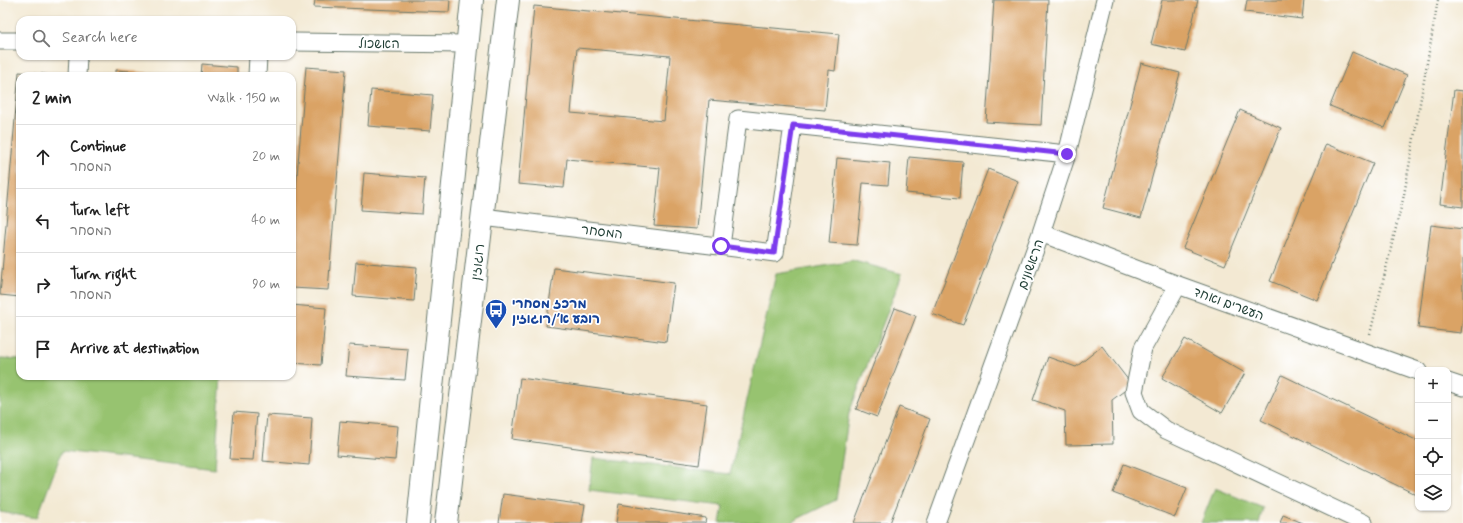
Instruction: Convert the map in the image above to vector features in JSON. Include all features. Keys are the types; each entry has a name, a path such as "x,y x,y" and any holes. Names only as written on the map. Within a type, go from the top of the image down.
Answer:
{"street":[{"path":"418,523 472,0"},
{"name":"רוגוזין","path":"446,523 508,0"},
{"name":"הראשונים","path":"936,523 1041,233 1067,154 1105,0"},
{"path":"0,41 16,41"},
{"name":"האשכול","path":"296,42 467,44"},
{"path":"77,72 78,60"},
{"path":"257,72 258,60"},
{"path":"721,246 738,119 1067,154"},
{"name":"המסחר","path":"483,216 774,253 793,125"},
{"name":"העשרים ואחד","path":"1041,233 1178,285 1415,370"},
{"path":"1178,285 1143,348 1134,392 1141,411 1166,430 1364,523"},
{"path":"1451,383 1463,387"}],"path":[{"path":"1365,352 1404,195 1438,0"}],"green space":[{"path":"854,261 902,274 849,413 836,500 793,521 793,523 720,523 723,506 589,490 593,458 730,474 776,274"},
{"path":"0,358 16,359 16,380 221,380 215,469 62,451 37,518 0,512"},
{"path":"1215,488 1263,508 1259,523 1201,523"}],"building":[{"path":"315,0 450,0 449,12 314,7"},
{"path":"994,0 1048,0 1041,125 986,122"},
{"path":"1162,0 1198,0 1185,52 1151,44"},
{"path":"1247,0 1304,0 1302,19 1245,12"},
{"path":"534,6 839,34 835,71 829,70 825,110 709,100 697,229 654,226 660,168 567,159 564,188 518,184","holes":["577,48 670,56 664,121 571,113"]},
{"path":"1352,52 1407,75 1385,128 1330,106"},
{"path":"1141,63 1180,73 1141,218 1103,208"},
{"path":"202,64 237,67 237,72 201,72"},
{"path":"306,67 346,70 328,290 296,288 296,188"},
{"path":"116,70 142,72 116,72"},
{"path":"371,90 433,95 430,131 368,126"},
{"path":"1454,90 1463,91 1463,207 1440,204"},
{"path":"16,107 16,297 0,295"},
{"path":"1240,110 1281,128 1225,265 1183,248"},
{"path":"1326,144 1373,163 1317,300 1270,281"},
{"path":"909,157 963,162 960,198 906,193"},
{"path":"837,158 890,163 888,185 863,183 857,245 829,243"},
{"path":"988,169 1018,181 963,325 932,314"},
{"path":"364,173 425,178 422,214 361,210"},
{"path":"1431,225 1463,229 1463,317 1461,333 1418,328"},
{"path":"356,262 417,267 414,301 353,296"},
{"path":"554,268 674,283 666,342 546,326"},
{"path":"296,305 326,308 321,365 296,363"},
{"path":"895,308 916,316 877,417 856,409"},
{"path":"1185,339 1245,373 1222,413 1162,378"},
{"path":"349,345 408,349 405,380 346,376"},
{"path":"1102,346 1132,385 1112,400 1113,444 1066,445 1065,411 1033,400 1048,357 1076,367"},
{"path":"1282,375 1415,440 1415,494 1261,420"},
{"path":"520,378 707,404 699,465 512,439"},
{"path":"899,407 930,419 890,523 854,523"},
{"path":"234,412 257,414 253,460 230,459"},
{"path":"267,415 312,418 309,465 263,461"},
{"path":"340,421 398,426 395,460 337,455"},
{"path":"1124,464 1187,488 1175,517 1113,493"},
{"path":"503,494 585,505 582,523 499,523"},
{"path":"619,504 706,518 705,523 616,523"},
{"path":"1283,515 1303,523 1280,523"}],"place":[{"name":"מרכז מסחרי רובע א׳/רוגוזין","path":"496,330"}],"route":[{"path":"721,246 774,253 793,125 1067,154"}]}
